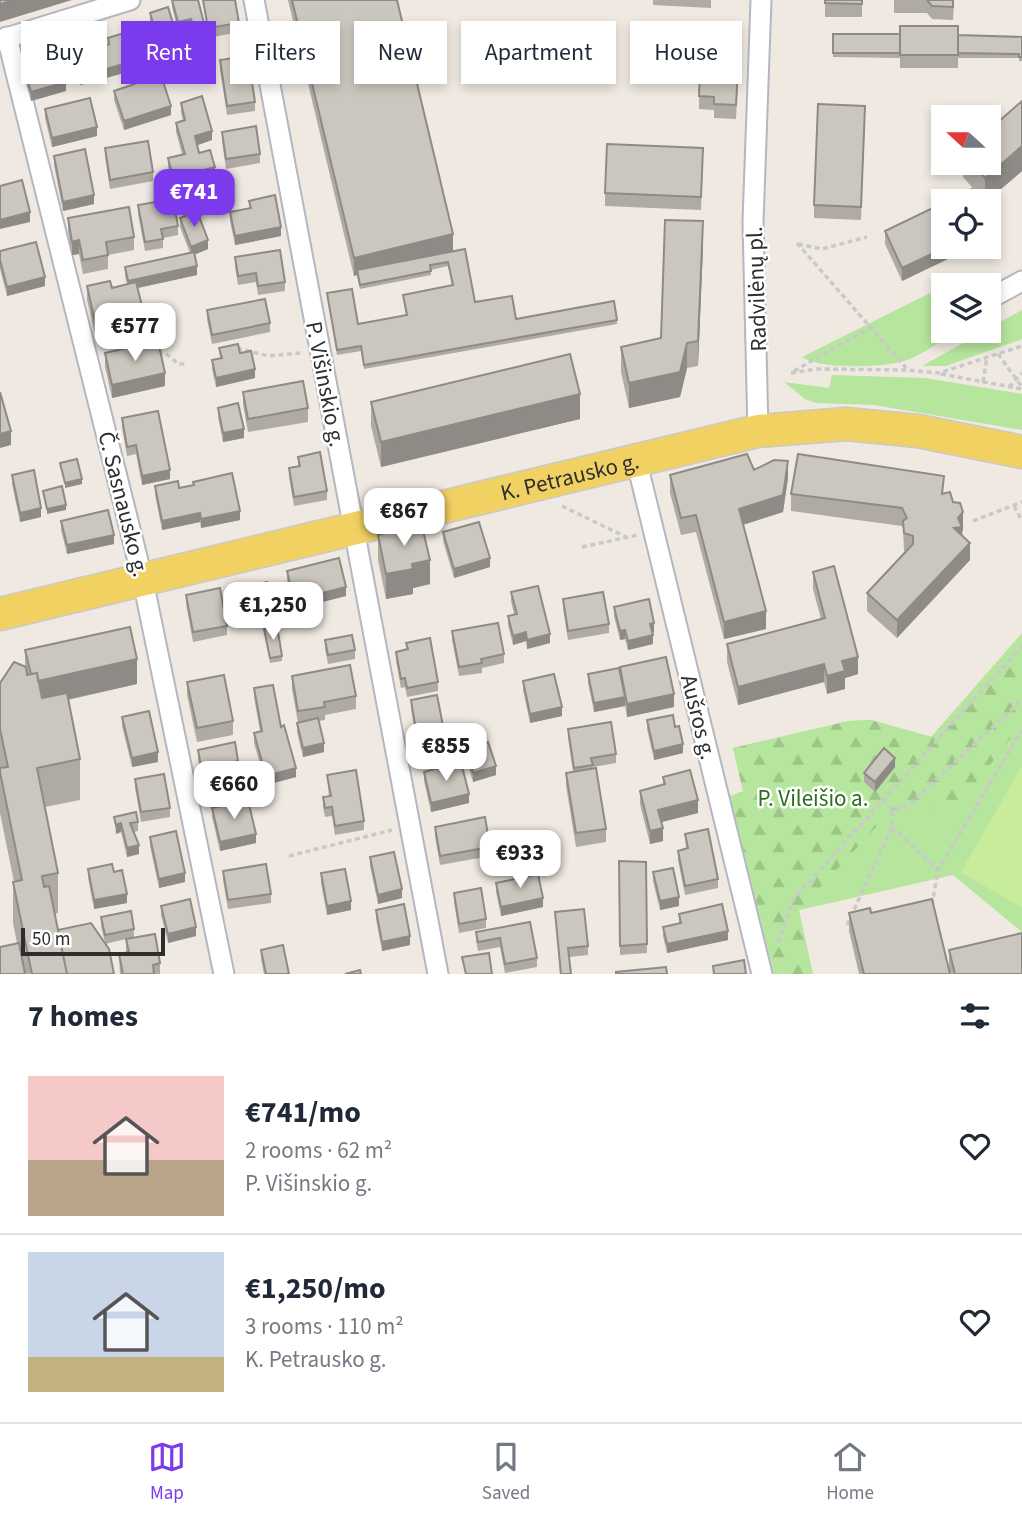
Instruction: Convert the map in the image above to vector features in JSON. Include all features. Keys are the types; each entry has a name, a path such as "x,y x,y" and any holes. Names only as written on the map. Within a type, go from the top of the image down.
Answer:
{"main road":[{"name":"K. Petrausko g.","path":"0,614 758,431 846,424 942,435 1022,452"}],"street":[{"path":"3,38 130,0"},
{"name":"P. Višinskio g.","path":"254,0 438,974"},
{"name":"Radvilėnų pl.","path":"758,431 753,222 761,0"},
{"name":"Č. Sasnausko g.","path":"3,38 143,581 224,974"},
{"path":"1001,292 1022,281"},
{"name":"Aušros g.","path":"636,459 762,974"}],"path":[{"path":"866,237 822,249 797,243 907,370"},
{"path":"871,327 791,373 816,369 907,370 1022,388"},
{"path":"939,373 1022,345"},
{"path":"226,348 268,356 320,350"},
{"path":"149,353 161,351 178,364 186,364"},
{"path":"998,354 1022,388"},
{"path":"983,382 987,358"},
{"path":"1009,387 1022,373"},
{"path":"973,521 1022,502"},
{"path":"562,506 626,537"},
{"path":"1014,506 1022,521"},
{"path":"582,547 653,531"},
{"path":"778,942 793,900 1022,646"},
{"path":"892,810 909,805 1022,700"},
{"path":"932,905 938,870 1022,730"},
{"path":"847,925 892,827 892,810 883,799"},
{"path":"289,856 410,826"},
{"path":"892,827 938,870"}],"green space":[{"path":"931,292 931,343 939,343 914,357 887,364 839,366 802,357"},
{"path":"1022,310 1022,339 946,366 922,366 963,343 1001,343 1001,322"},
{"path":"832,375 925,378 1022,394 1022,430 874,405 816,403 805,399 784,382 829,388"},
{"name":"P. Vileišio a.","path":"1022,633 1022,932 953,875 773,916 733,748 849,721 871,720 931,737"},
{"name":"P. Vileišio a.","path":"1022,643 1022,723 958,807 892,810 799,910 813,974 774,974 730,796 743,791 733,748 849,721 871,720 932,737 955,722"},
{"path":"1022,766 1022,908 961,872"}],"building":[{"path":"172,0 198,0 203,21 178,21"},
{"path":"203,0 235,0 239,21 230,21 230,24 216,27 216,21 207,21"},
{"path":"292,0 397,0 402,21 354,21 354,84 417,84 453,234 354,258 312,84 340,84 340,21 297,21"},
{"path":"825,0 862,0 862,4 825,3"},
{"path":"927,0 953,0 953,7 932,6"},
{"path":"168,7 172,21 153,21 150,13"},
{"path":"900,26 958,26 958,55 900,55"},
{"path":"121,34 121,65 107,69 109,44 108,38"},
{"path":"833,34 900,34 900,53 833,53"},
{"path":"958,35 1022,37 1022,57 1019,57 1019,54 958,53"},
{"path":"230,59 230,84 252,84 255,102 227,106 220,60"},
{"path":"29,84 59,84 31,92"},
{"path":"135,84 164,84 171,106 124,121 114,91"},
{"path":"699,84 737,84 736,105 714,104 714,97 699,96"},
{"path":"202,96 212,131 195,136 199,153 210,150 215,167 173,178 168,158 185,154 176,123 185,120 181,103"},
{"path":"90,98 97,127 52,138 45,109"},
{"path":"1022,101 1022,146 1001,164 1001,119"},
{"path":"818,104 865,106 861,207 814,205"},
{"path":"256,126 260,154 226,159 222,132"},
{"path":"148,141 153,172 110,180 105,148"},
{"path":"607,144 703,148 701,197 605,193"},
{"path":"85,149 94,195 63,202 54,156"},
{"path":"22,180 30,212 0,220 0,186"},
{"path":"275,195 281,227 235,236 230,212 251,208 249,201"},
{"path":"173,199 178,226 161,229 163,239 145,242 138,205"},
{"path":"129,207 134,237 106,242 108,255 83,260 79,240 72,242 68,218"},
{"path":"931,209 931,254 902,268 885,231"},
{"path":"197,211 208,240 191,247 180,218"},
{"path":"665,220 703,221 698,341 687,343 680,372 629,383 621,347 661,338"},
{"path":"36,242 45,277 7,287 0,251"},
{"path":"465,249 475,302 512,296 516,319 614,301 617,320 364,365 361,346 337,350 327,293 352,289 358,324 407,315 403,295 453,285 448,262 430,265 431,271 360,285 357,270"},
{"path":"280,250 285,282 258,286 256,273 238,276 235,257"},
{"path":"194,252 197,266 128,281 125,267"},
{"path":"110,281 112,288 136,282 144,314 96,326 87,286"},
{"path":"265,299 270,323 212,335 207,310"},
{"path":"158,341 165,373 112,385 105,353"},
{"path":"238,344 240,353 251,351 255,369 216,378 212,360 222,358 219,348"},
{"path":"570,354 580,394 381,442 371,402"},
{"path":"303,381 308,408 248,419 243,392"},
{"path":"0,392 11,431 0,434"},
{"path":"238,403 244,429 223,433 218,408"},
{"path":"158,411 170,470 142,476 136,445 127,447 122,418"},
{"path":"320,452 327,491 294,497 289,468 300,466 298,457"},
{"path":"747,454 754,470 774,460 788,461 783,495 739,509 766,611 724,622 696,515 681,518 670,475"},
{"path":"798,454 944,476 942,494 950,492 953,502 960,503 963,512 958,518 962,527 954,528 970,543 897,620 867,593 913,544 913,536 904,533 903,521 907,518 902,508 791,494"},
{"path":"77,459 82,479 65,483 60,463"},
{"path":"34,470 41,508 20,513 12,475"},
{"path":"232,473 240,511 201,519 200,513 162,521 155,486 178,481 179,488"},
{"path":"62,486 66,505 47,509 43,491"},
{"path":"108,510 114,535 67,545 61,521"},
{"path":"421,522 430,560 412,564 413,569 386,574 378,535"},
{"path":"479,522 490,558 454,569 443,532"},
{"path":"339,558 346,587 294,600 287,571"},
{"path":"834,566 858,657 842,661 845,671 827,676 824,664 738,687 727,644 825,618 813,572"},
{"path":"267,582 273,607 248,612 242,588"},
{"path":"538,586 550,634 527,640 526,632 513,636 508,616 517,614 511,592"},
{"path":"220,588 227,626 193,632 186,595"},
{"path":"603,592 609,624 568,631 563,599"},
{"path":"649,599 654,623 650,624 653,635 628,641 625,630 620,631 614,607"},
{"path":"498,623 504,654 481,659 482,663 459,667 452,631"},
{"path":"277,626 282,656 270,658 264,629"},
{"path":"130,627 137,659 38,681 37,673 31,674 25,650"},
{"path":"352,635 355,650 328,655 325,640"},
{"path":"430,638 438,682 407,688 405,678 401,679 396,652 408,649 406,643"},
{"path":"666,657 674,694 627,704 620,667"},
{"path":"14,662 26,667 27,675 37,673 42,698 67,693 80,759 37,768 58,873 42,876 44,887 49,886 67,974 32,974 13,882 22,880 0,772 0,768 8,767 0,729 0,683"},
{"path":"350,665 356,696 324,702 325,707 298,711 292,676"},
{"path":"619,668 625,697 594,703 588,674"},
{"path":"554,674 562,707 530,714 523,681"},
{"path":"224,675 233,721 197,728 187,682"},
{"path":"273,685 281,727 284,725 296,768 266,776 254,733 262,731 254,688"},
{"path":"437,695 444,731 417,736 411,700"},
{"path":"149,711 158,752 132,758 122,717"},
{"path":"673,715 683,744 654,751 647,720"},
{"path":"318,718 324,743 303,748 297,723"},
{"path":"611,722 616,754 591,758 593,765 574,768 568,729"},
{"path":"235,742 238,761 224,764 226,776 204,781 198,750"},
{"path":"488,742 496,766 473,773 466,749"},
{"path":"884,748 895,758 875,782 864,773"},
{"path":"461,762 469,794 431,803 424,772"},
{"path":"596,768 606,829 576,833 566,773"},
{"path":"356,770 364,821 335,826 332,807 325,808 323,797 331,796 327,775"},
{"path":"690,770 698,800 658,810 663,828 650,831 640,791 665,784 663,777"},
{"path":"164,774 170,808 141,812 135,779"},
{"path":"248,800 256,834 220,842 212,808"},
{"path":"136,812 138,822 130,823 139,845 127,848 121,823 116,825 114,817"},
{"path":"485,817 490,847 440,856 435,827"},
{"path":"708,829 718,879 685,886 678,851 688,848 685,834"},
{"path":"176,831 185,873 159,879 150,837"},
{"path":"394,852 402,889 378,895 370,857"},
{"path":"619,861 646,862 647,944 620,946"},
{"path":"112,864 114,872 122,870 127,894 94,900 88,869"},
{"path":"266,864 271,894 228,900 223,871"},
{"path":"673,868 679,897 660,901 653,872"},
{"path":"345,869 351,901 327,906 321,873"},
{"path":"538,874 543,898 501,907 496,883"},
{"path":"481,888 486,919 459,924 454,893"},
{"path":"190,899 196,927 168,934 161,906"},
{"path":"932,899 950,974 864,974 849,913 870,908 871,913"},
{"path":"404,904 410,936 382,942 376,910"},
{"path":"722,904 728,931 667,944 663,927 681,923 679,914"},
{"path":"584,909 588,946 568,948 571,974 561,974 555,912"},
{"path":"131,911 134,929 105,935 101,917"},
{"path":"530,922 537,958 505,964 500,938 478,942 476,932"},
{"path":"91,923 109,949 114,974 67,974 58,930"},
{"path":"1022,933 1022,974 955,974 949,950"},
{"path":"155,934 160,963 153,965 154,974 123,974 119,954 129,952 126,939"},
{"path":"19,943 25,974 0,974 0,947"},
{"path":"283,945 289,974 266,974 261,950"},
{"path":"489,953 492,974 466,974 462,957"},
{"path":"744,960 746,974 714,974 713,966"},
{"path":"666,967 667,974 616,974 616,972"},
{"path":"360,970 361,974 345,974"}]}
